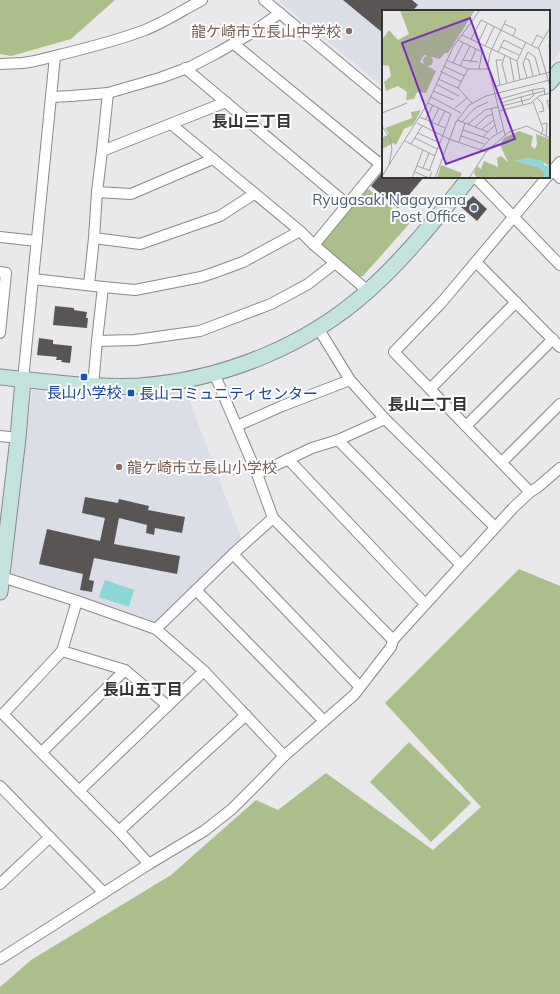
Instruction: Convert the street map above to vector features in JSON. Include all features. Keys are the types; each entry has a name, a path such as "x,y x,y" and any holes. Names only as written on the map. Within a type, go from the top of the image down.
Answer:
{"street":[{"path":"0,64 23,63 118,39 162,22 202,0"},
{"path":"264,0 382,98"},
{"path":"51,96 71,96 108,92 160,78 185,68 234,44 280,13"},
{"path":"234,44 381,162 314,245"},
{"path":"55,56 36,241 34,279 22,380 18,438 1,585 77,601 156,629 204,671 284,756"},
{"path":"185,68 347,204"},
{"path":"550,82 560,70"},
{"path":"88,286 108,92"},
{"path":"102,152 226,102"},
{"path":"170,124 300,231 314,245 368,291"},
{"path":"97,192 131,194 213,159"},
{"path":"560,162 550,174 560,178"},
{"path":"0,377 93,386 139,386 192,379 240,365 287,346 318,328 368,291 401,258 469,178"},
{"path":"476,178 560,265"},
{"path":"530,492 394,352 442,302 547,178"},
{"path":"94,238 140,244 220,216 254,194"},
{"path":"34,279 136,290 213,274 243,262 300,231"},
{"path":"0,237 36,241"},
{"path":"476,262 560,347"},
{"path":"97,342 135,340 200,331 271,304 308,284 335,263"},
{"path":"0,272 6,273 0,333"},
{"path":"93,386 103,287"},
{"path":"430,389 516,302"},
{"path":"318,328 350,380 385,419 495,527"},
{"path":"466,426 553,339"},
{"path":"214,373 257,474 273,518 393,640"},
{"path":"237,426 282,406 350,380"},
{"path":"502,462 560,404"},
{"path":"257,474 312,448 338,440 385,419"},
{"path":"0,436 18,438"},
{"path":"338,440 461,565"},
{"path":"288,459 425,604"},
{"path":"0,960 149,864 204,831 232,809 284,756 354,695 391,647 393,640 425,604 495,527 530,492 560,468"},
{"path":"156,629 233,554 273,518"},
{"path":"233,554 360,687"},
{"path":"196,590 324,721"},
{"path":"77,601 62,652 3,714 119,831 149,864"},
{"path":"62,652 125,670 168,706"},
{"path":"42,752 125,670"},
{"path":"79,791 204,671"},
{"path":"119,831 246,715"},
{"path":"0,786 104,893"},
{"path":"0,801 8,793"},
{"path":"0,884 50,837"}],"shaded area":[{"name":"龍ケ崎市立長山中学校","path":"278,0 560,0 560,52 550,64 550,10 382,10 382,86"},
{"name":"龍ケ崎市立長山小学校","path":"32,390 95,397 186,391 241,538 157,622 11,574"}],"green space":[{"path":"0,0 115,0 71,39 11,56 0,54"},
{"path":"366,187 410,223 363,276 357,277 317,244"},
{"path":"519,569 560,586 560,994 0,994 0,987 31,960 171,875 256,800 278,810 326,773 433,850 481,807 385,703"},
{"path":"409,742 471,803 431,842 370,782"}],"water":[{"path":"105,580 134,590 129,607 99,597"}],"building":[{"path":"343,0 412,0 418,5 413,10 382,10 382,32"},
{"path":"382,172 382,178 423,178 398,208 371,186"},
{"path":"473,196 487,209 477,221 461,207"},
{"path":"55,306 74,308 74,310 87,312 87,328 53,325"},
{"path":"39,338 53,340 53,344 72,346 70,363 61,362 62,360 56,360 57,357 37,355"},
{"path":"85,497 118,503 119,499 149,506 148,510 185,517 182,533 155,528 154,535 146,533 147,525 119,518 114,544 180,556 177,574 94,558 89,580 94,581 92,592 80,590 83,574 39,564 47,529 100,541 105,518 82,513"}],"place":[{"name":"龍ケ崎市立長山中学校","path":"349,31"},
{"name":"Ryugasaki Nagayama Post Office","path":"474,208"},
{"name":"長山小学校","path":"84,377"},
{"name":"長山コミュニティセンター","path":"131,393"},
{"name":"龍ケ崎市立長山小学校","path":"119,467"}],"district":[{"name":"長山三丁目","path":"252,121"},
{"name":"長山二丁目","path":"428,404"},
{"name":"長山五丁目","path":"143,689"}]}
